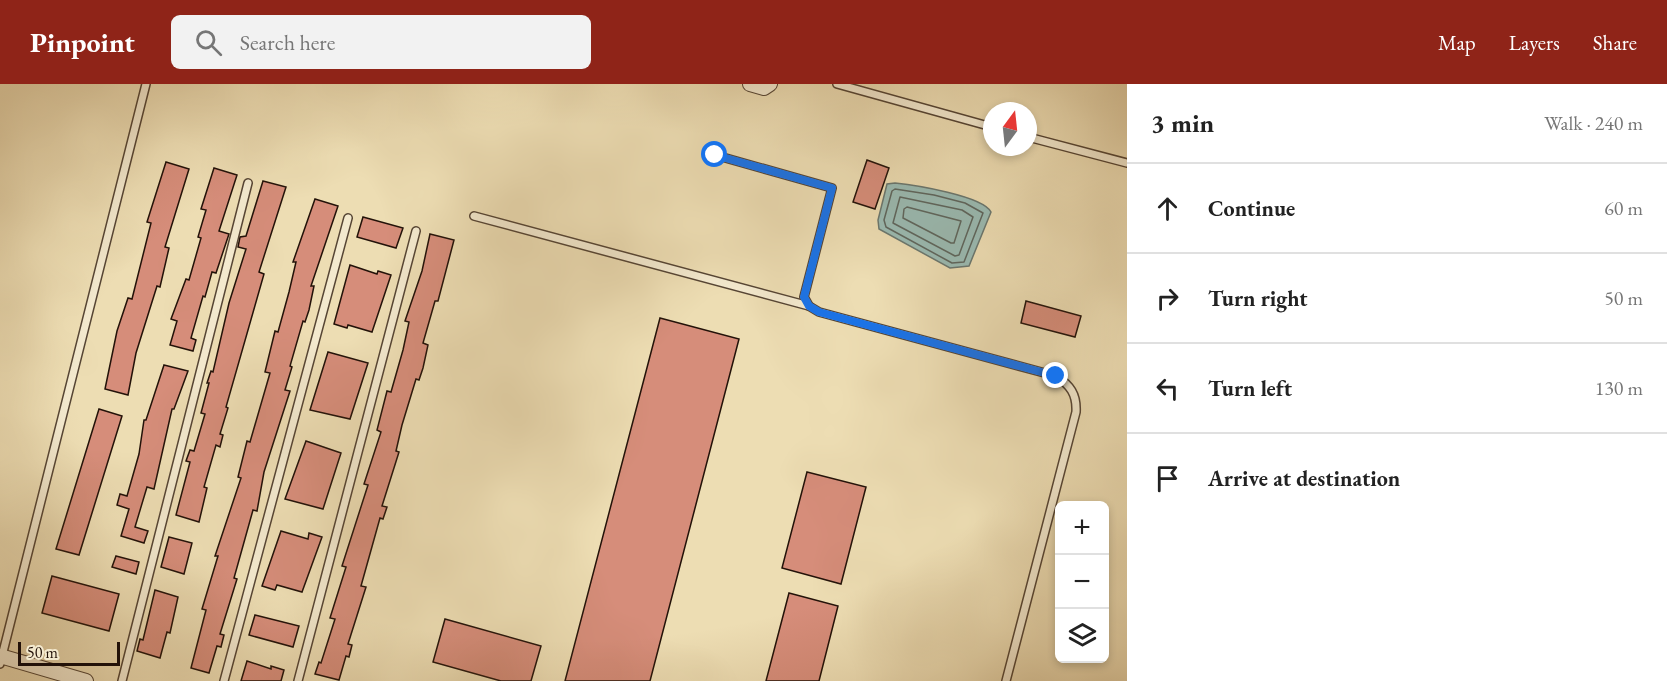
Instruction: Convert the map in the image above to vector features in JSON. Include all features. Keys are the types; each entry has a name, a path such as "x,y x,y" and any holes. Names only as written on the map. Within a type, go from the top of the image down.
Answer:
{"street":[{"path":"750,84 764,87 770,84"},
{"path":"1,658 86,681"}],"lane":[{"path":"1,658 146,84"},
{"path":"837,84 983,125"},
{"path":"1037,139 1127,163"},
{"path":"715,155 832,188 804,297 809,306"},
{"path":"122,681 248,183"},
{"path":"474,216 809,306 819,312 1056,376 1071,388 1077,403 1076,412 1006,681"},
{"path":"224,681 348,218"},
{"path":"298,681 416,231"}],"water":[{"path":"895,183 962,196 985,206 991,212 969,266 950,268 879,229 878,220 887,184"}],"building":[{"path":"867,160 889,168 875,209 853,202"},
{"path":"166,162 189,169 165,247 169,248 160,287 157,286 136,353 128,395 105,389 117,331 128,298 132,299 151,223 147,222"},
{"path":"214,168 237,175 219,231 229,234 216,273 212,272 205,297 203,296 191,338 196,340 193,351 170,345 177,321 171,319 186,279 189,280 201,238 198,237 206,210 201,209"},
{"path":"263,181 286,187 259,272 264,274 226,407 228,408 220,434 223,435 220,447 216,445 204,487 207,488 199,522 176,515 190,462 186,461 190,450 194,451 205,414 201,413 209,383 207,383 211,371 213,372 229,303 246,249 238,247 240,237 246,236"},
{"path":"315,199 338,206 311,286 314,286 309,310 305,322 303,321 285,390 290,391 264,472 257,511 253,510 234,578 237,579 220,634 224,635 221,647 217,646 209,673 191,668 206,610 202,609 218,556 215,556 241,478 238,477 247,441 250,442 270,373 265,372 275,331 278,332 289,292 296,262 293,262"},
{"path":"363,217 403,228 396,248 357,237"},
{"path":"430,234 454,240 438,301 435,301 423,343 428,345 423,368 419,380 416,379 402,425 396,451 399,452 382,506 387,507 383,519 380,518 361,586 366,587 348,644 352,645 349,657 346,656 339,680 315,674 319,662 321,663 335,619 330,618 346,567 342,566 368,485 364,484 381,432 377,430 387,391 391,392 403,350 409,322 405,321 422,271"},
{"path":"350,265 377,274 378,271 391,275 372,332 348,325 347,328 334,324"},
{"path":"1026,301 1081,316 1075,337 1021,323"},
{"path":"660,318 739,339 650,681 565,681"},
{"path":"328,352 368,363 350,419 310,410"},
{"path":"164,365 188,371 174,409 172,409 154,489 147,487 135,527 148,531 144,543 121,536 129,509 117,505 120,494 127,496 139,454 144,420 146,420"},
{"path":"99,409 122,416 79,555 56,549"},
{"path":"306,441 341,453 323,509 285,499"},
{"path":"807,472 866,487 841,584 782,568"},
{"path":"281,531 308,539 309,533 322,537 302,592 277,585 275,590 262,586"},
{"path":"169,537 192,543 184,574 161,567"},
{"path":"116,556 139,562 136,574 112,567"},
{"path":"52,576 119,594 109,631 42,613"},
{"path":"155,590 178,597 170,633 167,632 160,658 137,651 140,639 143,640"},
{"path":"789,593 838,606 819,681 766,681"},
{"path":"255,615 299,626 293,647 249,635"},
{"path":"445,619 541,646 531,681 501,681 433,662"},
{"path":"247,661 271,669 271,666 284,670 281,681 241,681"}],"route":[{"path":"715,155 832,188 804,297 809,306 819,312 1056,376"}]}
